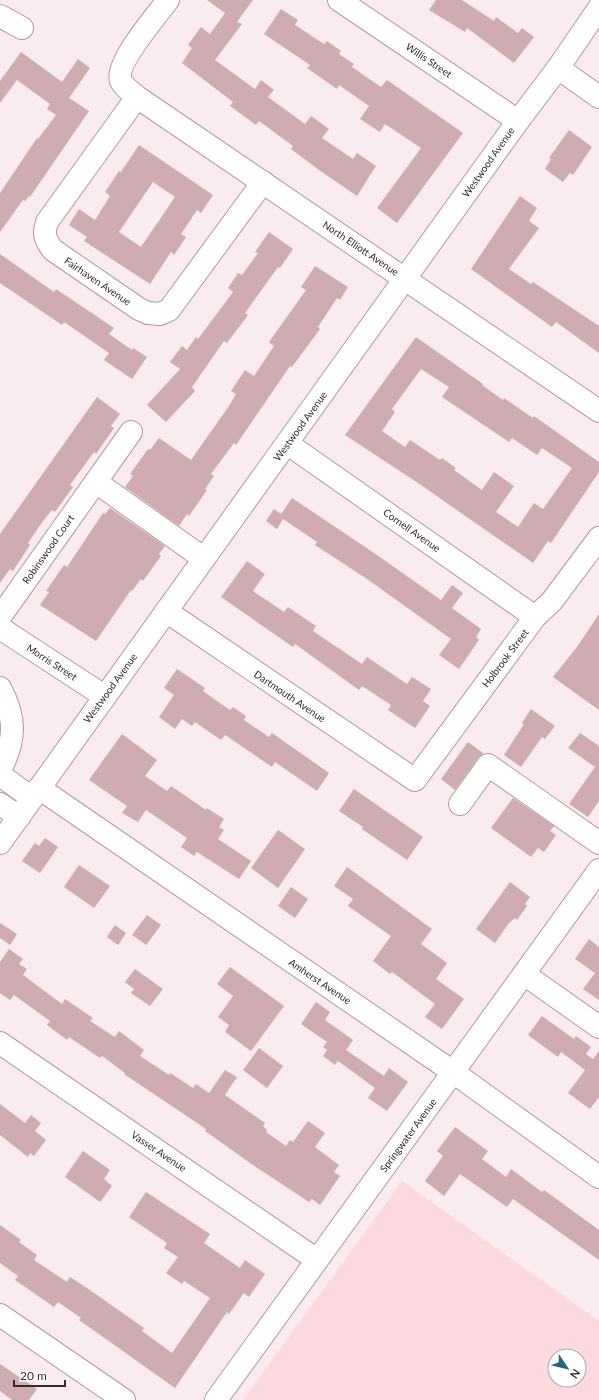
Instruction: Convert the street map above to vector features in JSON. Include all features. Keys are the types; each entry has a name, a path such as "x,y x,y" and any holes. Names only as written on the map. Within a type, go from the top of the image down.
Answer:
{"street":[{"path":"130,91 121,81 120,74 129,54 168,0"},
{"name":"Willis Street","path":"339,0 518,121"},
{"name":"Westwood Avenue","path":"0,843 203,558 288,444 518,121 558,68 599,8"},
{"path":"0,16 22,28"},
{"path":"558,68 599,97"},
{"name":"Fairhaven Avenue","path":"130,91 47,222 44,231 53,250 126,301 148,313 160,314 168,310 262,182"},
{"name":"North Elliott Avenue","path":"130,91 599,411"},
{"name":"Robinswood Court","path":"0,617 131,432"},
{"name":"Cornell Avenue","path":"288,444 536,617"},
{"path":"96,482 203,558"},
{"name":"Holbrook Street","path":"415,780 536,617 552,601 599,538"},
{"name":"Dartmouth Avenue","path":"166,611 415,780"},
{"name":"Morris Street","path":"0,628 104,696"},
{"path":"0,688 11,711 13,729 8,750 0,770"},
{"path":"460,804 488,765 599,843"},
{"name":"Amherst Avenue","path":"0,775 36,793 453,1072 599,1177"},
{"path":"0,804 19,817"},
{"name":"Springwater Avenue","path":"216,1400 599,870"},
{"path":"524,974 599,1027"},
{"name":"Vasser Avenue","path":"0,1043 317,1260"},
{"path":"0,1315 124,1400"}],"shaded area":[{"path":"402,1181 599,1321 599,1400 243,1400"}],"building":[{"path":"207,0 253,0 237,22 242,24 215,60 255,89 261,80 274,90 268,97 305,124 311,116 329,129 322,138 353,159 357,153 376,166 357,196 291,149 293,146 259,121 256,125 230,106 233,102 182,63 192,48 188,45 201,27 210,34 225,13"},
{"path":"436,0 462,0 494,21 496,17 518,33 522,28 534,37 514,63 467,28 465,32 429,10"},
{"path":"281,9 298,20 295,25 324,44 327,41 341,51 339,54 354,64 352,67 381,87 387,80 463,133 397,223 377,208 421,148 385,124 380,132 360,119 369,106 339,85 337,89 307,68 310,65 264,34"},
{"path":"21,52 62,82 78,59 90,68 69,98 89,111 30,197 29,196 25,201 23,200 0,232 0,193 37,138 38,139 56,115 47,109 50,104 17,80 0,103 0,81"},
{"path":"569,130 592,147 573,175 570,173 563,182 545,169 551,159 549,158"},
{"path":"139,145 213,195 201,213 197,210 181,234 186,237 174,255 171,252 150,284 84,241 87,237 69,225 79,209 95,220 110,196 105,192 119,171 121,172","holes":["153,182 175,197 141,247 119,232"]},
{"path":"520,196 537,208 529,221 539,228 509,269 531,284 533,282 599,326 599,353 556,322 552,327 471,269"},
{"path":"269,232 293,249 245,313 248,315 227,343 224,341 192,387 195,391 166,422 147,405 180,369 170,362 182,346 187,350 196,337 198,339 233,292 228,288 238,273 242,275 258,253 255,252"},
{"path":"0,254 54,292 56,289 114,328 109,334 132,350 133,348 147,357 132,379 104,360 109,353 64,322 62,325 0,283"},
{"path":"315,266 348,287 340,300 337,298 318,327 320,329 292,367 290,366 236,445 234,443 211,474 214,476 205,489 207,490 189,516 187,514 179,526 125,487 133,476 130,474 148,449 150,450 159,438 191,460 229,406 236,394 231,391 245,370 254,376 274,346 269,342 306,290 301,287"},
{"path":"416,337 483,384 482,385 503,400 504,398 533,418 534,416 599,462 599,472 551,543 548,541 533,563 418,483 345,435","holes":["421,369 449,387 442,397 509,442 512,438 537,455 542,448 572,468 543,509 534,503 518,527 496,512 514,486 494,472 482,490 454,470 456,468 442,458 440,460 410,440 405,447 382,431 395,412 392,409"]},
{"path":"97,397 120,414 111,426 114,428 96,454 94,452 70,485 73,487 55,512 52,510 43,521 28,543 30,545 13,571 10,569 0,583 0,534"},
{"path":"292,498 441,600 452,585 463,593 452,608 481,629 476,637 479,640 459,669 439,655 451,639 367,579 315,545 317,542 283,519 277,529 266,521 274,509 281,514"},
{"path":"110,508 165,546 159,554 161,556 143,581 141,579 132,591 131,590 96,641 40,605 49,592 46,591 64,565 67,567 103,513 105,514"},
{"path":"247,561 265,574 253,591 284,612 288,607 316,626 313,631 362,664 367,657 407,684 412,677 431,689 423,701 430,706 415,728 388,710 391,705 362,686 359,690 295,644 293,647 221,597"},
{"path":"599,614 599,710 553,677 577,647"},
{"path":"177,669 205,688 203,691 230,710 233,707 246,716 244,720 269,737 272,733 329,773 317,791 275,762 272,767 225,735 221,740 195,722 192,726 182,719 175,729 159,717 174,695 164,688"},
{"path":"531,709 555,726 545,739 542,737 521,767 504,755 524,724 522,723"},
{"path":"580,733 599,746 599,801 588,817 569,804 595,767 568,748"},
{"path":"122,734 157,760 145,776 167,791 171,786 206,810 207,808 224,819 219,827 224,830 218,839 251,861 239,879 197,852 194,856 181,847 187,838 146,810 138,822 122,813 127,806 89,780"},
{"path":"468,742 483,753 455,790 441,779"},
{"path":"354,789 423,837 407,860 339,811"},
{"path":"513,798 554,826 550,831 556,835 544,852 538,848 531,857 491,828"},
{"path":"278,830 305,849 278,888 251,868"},
{"path":"45,838 58,847 40,873 22,861 35,843 39,846"},
{"path":"79,865 110,886 94,908 64,887"},
{"path":"347,867 432,929 421,944 447,963 436,979 464,999 442,1029 425,1017 435,1004 392,972 390,974 373,961 391,936 348,906 353,899 334,886"},
{"path":"510,882 530,897 525,904 527,906 517,920 515,918 509,923 495,943 476,929"},
{"path":"291,887 308,899 295,918 278,906"},
{"path":"147,915 161,925 146,945 132,935"},
{"path":"0,923 17,934 10,945 0,938"},
{"path":"115,925 126,933 118,945 107,937"},
{"path":"589,939 599,947 599,1000 583,989 595,973 575,959"},
{"path":"9,949 23,959 19,964 27,969 23,975 62,1004 65,999 93,1018 90,1021 115,1037 119,1031 144,1050 140,1056 169,1075 170,1073 193,1088 196,1084 209,1093 225,1070 237,1077 225,1095 265,1123 263,1126 267,1130 266,1132 286,1146 290,1140 293,1142 308,1121 325,1133 315,1147 339,1165 334,1172 340,1176 320,1205 312,1199 309,1202 250,1163 205,1131 206,1129 124,1074 125,1073 102,1056 100,1058 69,1037 67,1040 47,1025 50,1021 14,995 10,1000 0,993 0,962"},
{"path":"230,967 284,1006 251,1051 225,1032 229,1025 218,1017 233,996 217,984"},
{"path":"135,969 163,989 150,1006 131,993 134,989 125,982"},
{"path":"316,1002 330,1012 325,1020 353,1040 346,1050 384,1076 389,1068 408,1082 387,1111 368,1098 375,1088 338,1061 335,1065 323,1056 327,1050 323,1047 327,1042 301,1024"},
{"path":"542,1016 574,1039 576,1036 591,1047 586,1054 593,1059 599,1051 599,1097 590,1109 568,1093 585,1070 561,1052 558,1057 528,1035"},
{"path":"259,1048 283,1066 267,1088 243,1070"},
{"path":"0,1104 25,1123 31,1115 41,1123 35,1131 46,1140 34,1156 30,1153 28,1157 0,1135"},
{"path":"455,1127 488,1151 482,1159 506,1177 511,1169 542,1192 544,1190 599,1230 599,1260 513,1199 507,1207 460,1174 444,1196 425,1181 443,1156 437,1151"},
{"path":"83,1151 110,1170 104,1179 112,1186 100,1202 65,1177"},
{"path":"146,1192 210,1234 204,1243 240,1268 245,1260 265,1274 249,1297 244,1293 229,1314 227,1312 175,1388 79,1320 81,1318 58,1302 54,1307 15,1280 18,1276 0,1263 0,1225 21,1240 19,1242 37,1255 34,1260 67,1282 70,1277 87,1288 144,1328 142,1331 172,1353 210,1298 184,1281 182,1284 166,1273 178,1257 164,1248 167,1243 129,1217"},
{"path":"0,1364 37,1389 29,1400 12,1400 0,1391"}]}
